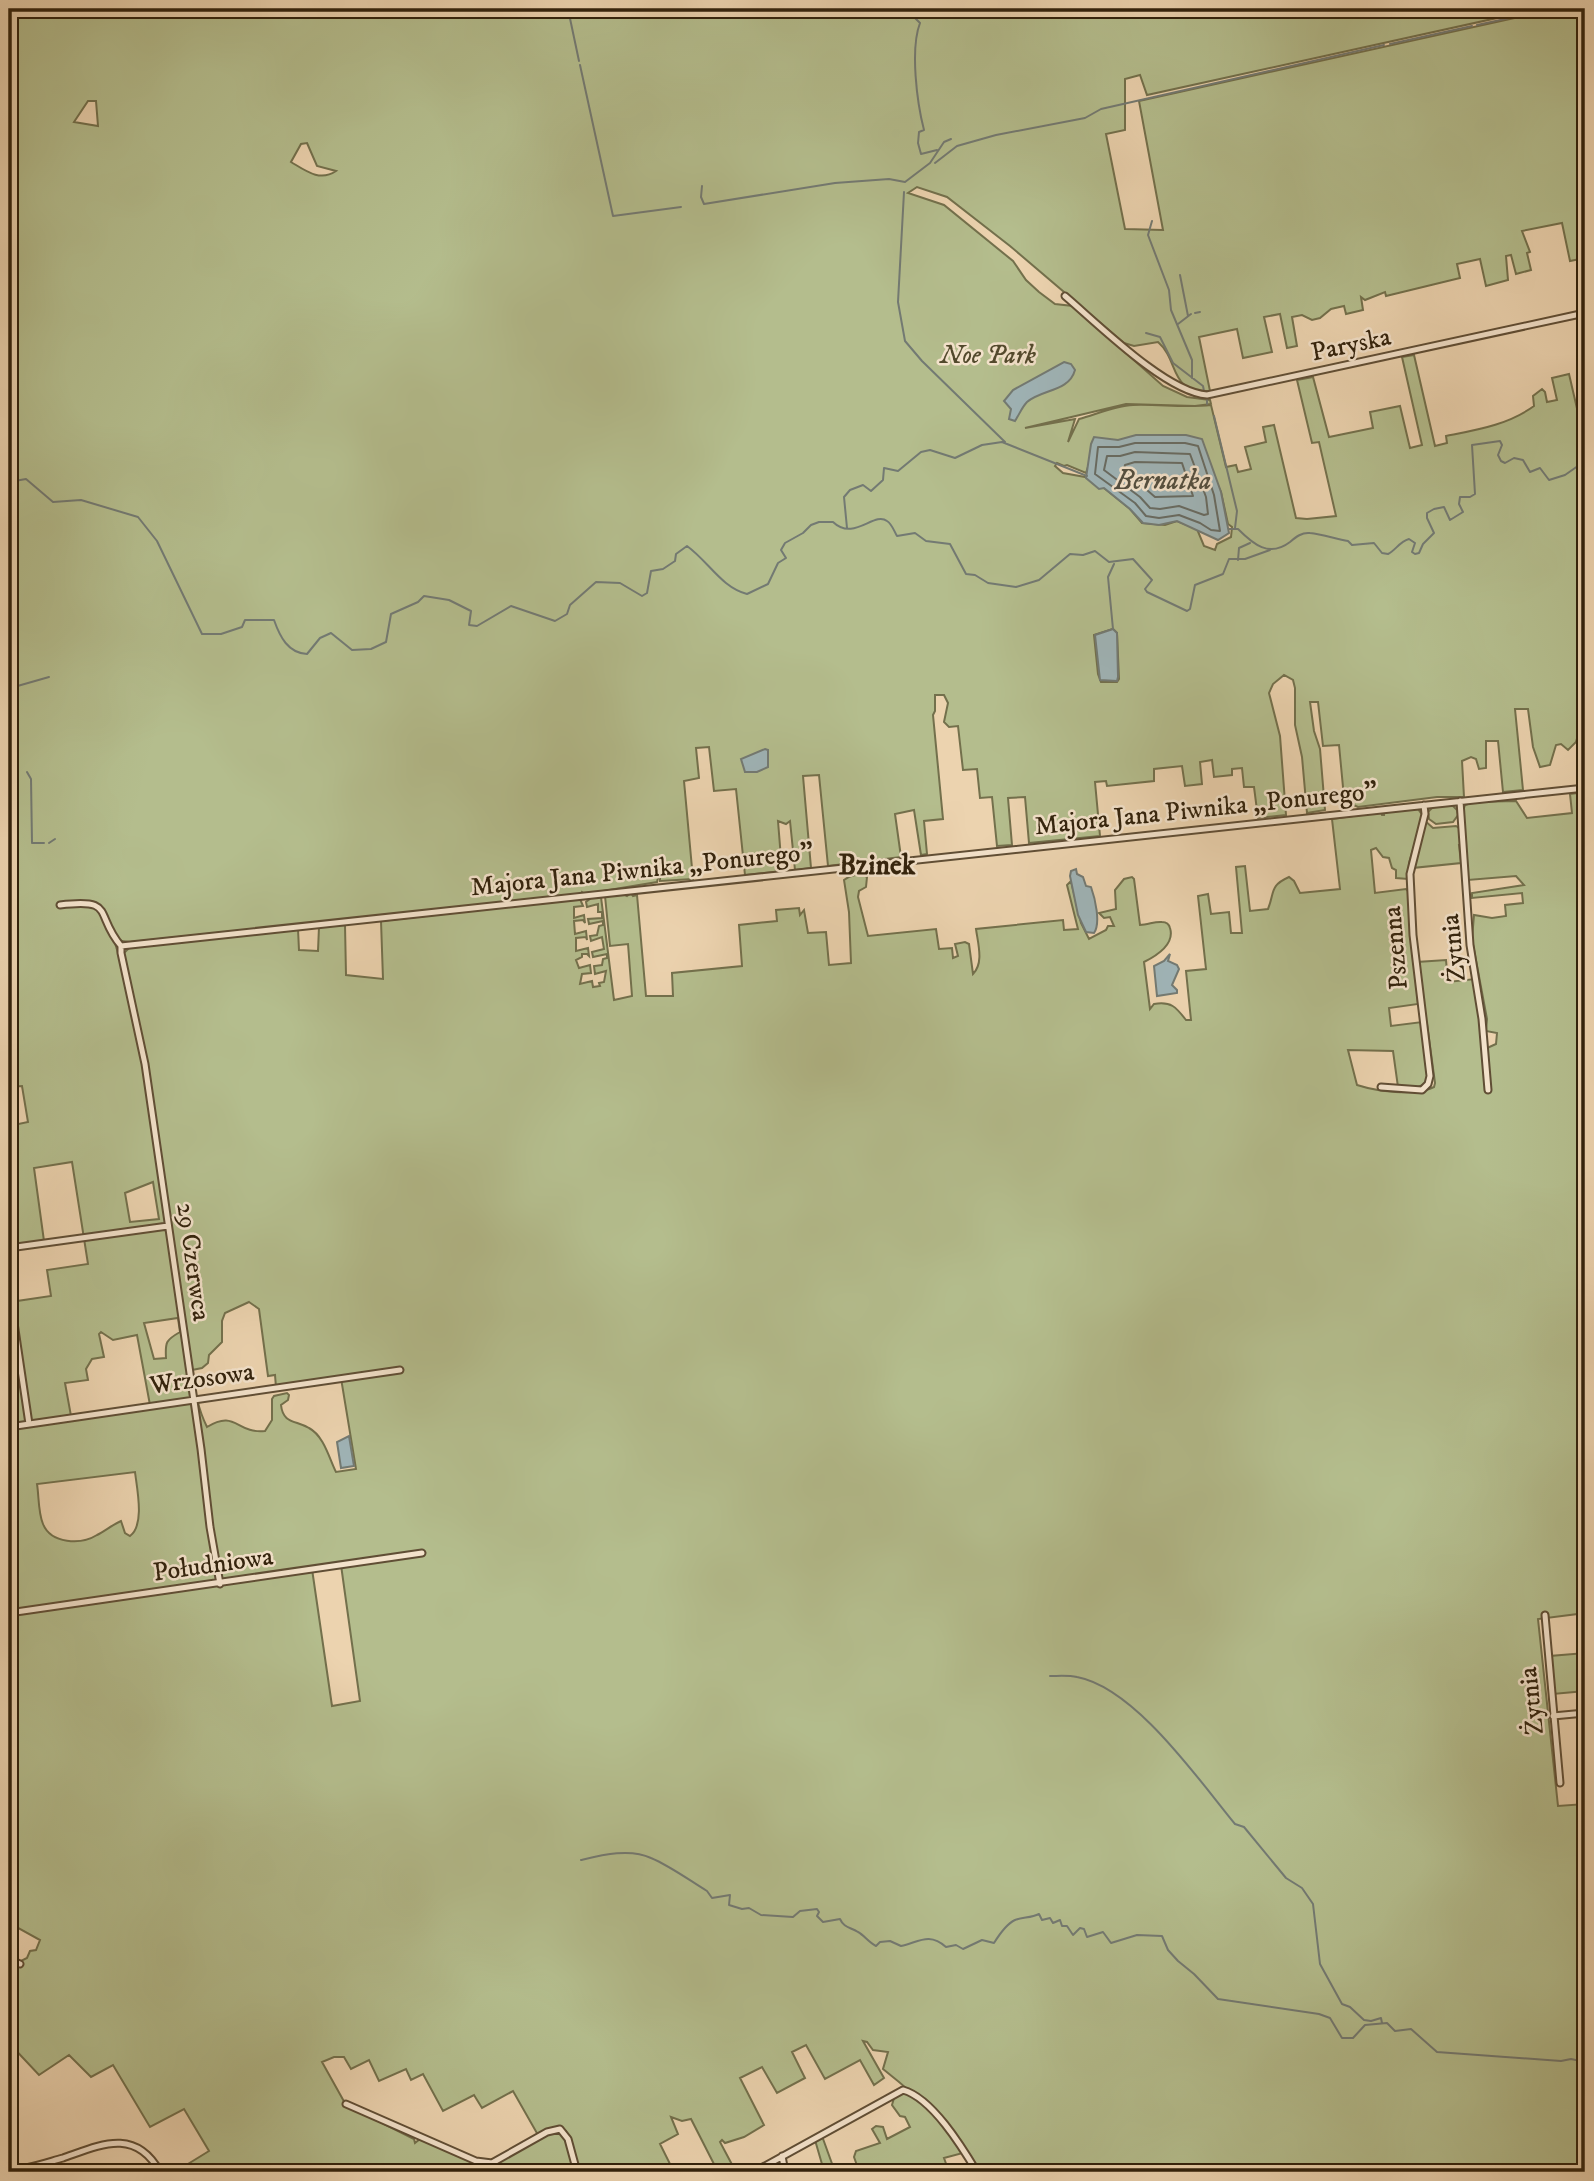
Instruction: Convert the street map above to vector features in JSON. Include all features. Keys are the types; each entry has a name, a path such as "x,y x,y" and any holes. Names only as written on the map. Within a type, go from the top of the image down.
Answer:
{"street":[{"name":"Paryska","path":"1065,296 1176,386 1198,394 1212,395 1585,313"},
{"name":"Majora Jana Piwnika „Ponurego”","path":"121,946 1585,788"},
{"name":"Żytnia","path":"1460,801 1470,945 1482,1019 1488,1090"},
{"name":"Pszenna","path":"1381,1087 1417,1090 1428,1084 1430,1076 1412,934 1410,874 1425,814 1424,804"},
{"name":"29 Czerwca","path":"60,905 85,902 98,905 121,946 145,1064 220,1584"},
{"path":"9,1248 168,1226"},
{"path":"9,1289 29,1424"},
{"name":"Wrzosowa","path":"9,1427 400,1370"},
{"name":"Południowa","path":"9,1613 422,1553"},
{"name":"Żytnia","path":"1545,1615 1560,1783"},
{"path":"1553,1716 1585,1713"},
{"path":"9,1959 20,1964"},
{"path":"754,2172 903,2090 912,2092 944,2123 977,2172"},
{"path":"346,2104 485,2163 492,2163 547,2132 561,2129 568,2139 577,2172"},
{"path":"9,2171 116,2142 143,2152 160,2172"},
{"path":"782,2156 785,2172"}],"green space":[{"name":"Noe Park","path":"9,9 1538,9 1147,95 1140,75 1125,79 1125,130 1106,134 1125,229 1163,230 1139,101 1555,9 1585,9 1585,258 1570,261 1562,223 1522,231 1530,252 1527,253 1531,270 1516,274 1511,255 1506,256 1508,280 1486,286 1480,259 1457,264 1460,278 1386,296 1385,292 1365,300 1361,297 1363,310 1346,314 1344,306 1331,309 1320,318 1312,320 1302,315 1292,317 1297,346 1287,348 1280,314 1264,317 1272,352 1243,358 1237,329 1199,337 1210,391 1187,387 1176,374 1170,358 1158,342 1134,346 1124,343 1010,246 947,197 917,187 908,193 944,205 1013,261 1026,280 1039,292 1055,304 1073,306 1163,386 1187,397 1210,400 1211,404 1195,406 1211,405 1226,467 1236,465 1238,472 1251,469 1245,447 1266,442 1263,427 1274,425 1296,518 1336,516 1319,442 1312,443 1297,380 1313,377 1329,437 1373,428 1370,412 1400,406 1410,448 1422,445 1402,357 1414,355 1435,446 1447,443 1446,436 1492,426 1514,418 1534,406 1533,396 1542,389 1547,402 1557,400 1552,378 1569,374 1585,443 1585,727 1580,728 1576,742 1568,750 1561,744 1556,745 1550,765 1540,767 1533,747 1528,709 1515,709 1523,790 1503,792 1498,741 1486,741 1486,768 1479,769 1476,759 1471,757 1462,761 1464,797 1437,797 1358,807 1349,803 1345,808 1339,745 1323,746 1318,702 1310,702 1314,731 1320,749 1325,810 1307,813 1302,757 1295,725 1295,688 1293,680 1284,675 1273,684 1269,693 1280,736 1286,815 1258,818 1254,787 1244,787 1242,768 1232,769 1232,775 1214,777 1212,760 1200,762 1202,784 1185,786 1182,766 1154,769 1154,781 1107,786 1106,781 1095,782 1100,836 1029,843 1025,797 1008,798 1012,845 997,846 992,797 980,798 977,769 963,770 958,726 949,727 944,722 948,703 944,695 935,695 933,715 943,819 924,821 927,854 921,855 914,810 895,814 901,857 828,866 819,775 803,776 811,868 795,870 790,821 786,824 778,821 782,871 745,875 736,789 714,791 709,747 696,748 699,778 684,781 693,879 660,881 658,878 657,882 585,894 582,892 580,899 583,906 574,907 574,918 584,915 585,923 583,920 574,921 575,934 586,931 587,940 586,937 576,938 576,951 588,948 589,956 582,954 582,957 576,960 579,968 590,965 591,973 582,974 580,984 592,981 593,987 600,986 599,983 604,982 606,971 595,974 594,966 602,965 607,954 593,957 592,952 604,949 602,937 591,941 590,936 597,935 603,921 589,924 588,919 602,918 602,912 598,912 598,904 587,907 586,902 591,898 601,897 614,1000 632,996 628,944 610,946 605,896 627,896 631,893 633,896 637,895 646,996 673,996 672,973 742,966 739,925 777,921 776,910 799,908 800,915 804,910 808,933 826,932 829,965 851,963 849,912 844,880 861,875 867,877 866,887 859,891 858,897 868,936 936,929 939,949 952,948 953,958 958,956 955,944 969,944 973,974 979,959 976,929 1063,920 1064,930 1078,929 1067,885 1071,881 1081,923 1089,939 1106,930 1108,926 1114,926 1110,917 1104,918 1099,913 1116,909 1115,890 1124,879 1132,877 1140,925 1165,922 1170,927 1171,934 1163,949 1144,962 1150,1009 1154,1004 1169,1004 1186,1020 1191,1020 1186,971 1206,969 1198,896 1208,894 1211,914 1229,912 1231,933 1242,933 1236,867 1245,866 1250,911 1268,909 1275,887 1289,877 1300,893 1340,889 1332,819 1418,809 1423,816 1409,863 1408,879 1396,878 1396,870 1392,868 1389,858 1383,857 1376,848 1371,850 1375,893 1406,889 1409,892 1418,1004 1389,1008 1391,1026 1422,1022 1429,1074 1425,1084 1416,1088 1398,1087 1393,1051 1348,1050 1357,1085 1385,1091 1417,1092 1434,1087 1435,1083 1417,962 1446,960 1448,982 1475,979 1485,1049 1496,1044 1497,1033 1486,1031 1487,1019 1472,939 1474,915 1492,918 1506,916 1505,905 1523,903 1522,893 1472,898 1472,893 1524,885 1516,876 1468,880 1463,811 1465,805 1474,802 1516,801 1527,818 1572,813 1570,794 1585,792 1585,1613 1538,1619 1558,1806 1585,1804 1585,2172 979,2172 936,2116 883,2069 888,2052 873,2050 863,2041 884,2078 874,2085 860,2060 825,2079 806,2045 792,2052 805,2078 777,2093 762,2067 740,2078 764,2125 744,2137 720,2142 736,2172 718,2172 691,2119 682,2121 671,2117 678,2134 660,2144 674,2172 579,2172 566,2131 556,2127 538,2135 513,2091 482,2108 474,2095 443,2111 423,2074 411,2080 406,2069 379,2081 369,2060 351,2069 344,2057 334,2057 322,2062 346,2105 414,2139 415,2143 420,2139 487,2165 557,2130 564,2134 576,2172 446,2172 444,2167 421,2172 175,2172 209,2151 184,2109 150,2127 113,2065 91,2077 69,2055 39,2075 9,2043 9,1963 13,1965 27,1958 30,1951 36,1950 40,1940 9,1923 9,1294 10,1302 51,1296 47,1270 88,1264 72,1162 34,1168 44,1241 9,1246 9,1126 28,1122 22,1086 9,1087","holes":["88,101 96,101 98,126 74,122","307,143 317,166 336,171 324,176 308,172 291,162 301,144","1126,404 1195,406 1133,405 1113,409 1079,419 1068,442 1075,419 1025,428","1146,436 1211,470 1221,492 1228,524 1232,527 1231,537 1217,544 1215,550 1204,546 1197,529 1177,521 1165,525 1142,523 1130,509 1104,488 1085,477 1063,473 1055,466 1057,463 1067,465 1086,473 1088,467","1113,629 1117,633 1117,682 1101,682 1094,635","567,896 567,900 381,921 383,979 346,975 345,925 319,927 318,951 299,950 298,929 129,948 124,953 122,967 113,936 130,942","153,1182 159,1219 130,1222 125,1193","249,1302 259,1309 268,1376 275,1375 276,1387 341,1378 356,1469 336,1472 319,1436 309,1428 287,1419 281,1405 288,1400 287,1393 272,1399 272,1420 265,1431 255,1431 224,1420 207,1427 197,1400 192,1370 202,1368 208,1363 209,1355 222,1342 222,1321 225,1313","178,1318 180,1332 167,1342 166,1358 154,1359 144,1323","101,1332 113,1340 137,1335 150,1405 71,1416 65,1383 88,1380 86,1369 92,1359 104,1357 99,1334","135,1472 139,1506 135,1531 130,1536 125,1533 121,1521 90,1538 75,1541 59,1539 47,1531 43,1524 37,1484","341,1565 360,1701 332,1706 312,1569"]},
{"path":"1452,805 1458,815 1453,822 1436,824 1429,819 1428,812 1434,806"},
{"path":"1424,820 1433,828 1459,828 1461,863 1412,868"},
{"path":"1585,1653 1585,1691 1553,1694 1550,1656"},
{"path":"900,2092 919,2100 944,2126 963,2153 944,2158 949,2172 856,2172 859,2171 854,2157 856,2151 880,2143 872,2129 876,2126 883,2127 887,2139 910,2127 905,2117 900,2116 892,2105"},
{"path":"822,2136 835,2172 821,2172 824,2171 815,2140"}],"water":[{"path":"1064,362 1071,364 1075,370 1072,377 1061,386 1025,404 1015,421 1009,419 1011,409 1004,401 1013,390"},
{"name":"Bernatka","path":"1136,435 1186,435 1202,439 1221,492 1229,533 1218,540 1177,521 1159,525 1143,523 1104,488 1099,489 1086,478 1094,437 1118,440"},
{"path":"1113,629 1117,633 1117,681 1100,680 1095,635"},
{"path":"768,750 768,767 757,772 745,772 741,759"},
{"path":"1076,869 1077,874 1083,877 1086,886 1091,887 1093,892 1097,917 1094,933 1086,932 1078,915 1070,876 1071,871"},
{"path":"1170,954 1168,961 1179,969 1172,985 1177,993 1157,996 1154,966"},
{"path":"349,1436 354,1466 341,1468 337,1442"}],"waterway":[{"path":"568,9 579,61"},
{"path":"906,9 920,23 915,61 924,130 919,132 918,143 921,154 937,150"},
{"path":"1477,25 1552,9"},
{"path":"1390,44 1472,26"},
{"path":"935,163 957,146 996,135 1085,118 1101,109 1384,45"},
{"path":"580,65 613,216 681,207"},
{"path":"702,186 701,197 704,204 835,183 889,179 905,182 930,163 944,142 951,139"},
{"path":"904,192 898,302 905,341 1005,442"},
{"path":"1152,221 1148,235 1169,290 1171,310 1192,360 1192,378"},
{"path":"1180,275 1188,316"},
{"path":"1195,313 1200,312"},
{"path":"1178,324 1191,314"},
{"path":"1146,333 1160,337 1173,363 1203,386 1204,391"},
{"path":"1214,416 1237,511 1235,528"},
{"name":"Bernatka","path":"1229,529 1238,529 1250,540 1268,549 1282,547 1299,535 1307,533 1348,541 1352,545 1374,543 1382,553 1388,554 1409,539 1415,543 1412,552 1415,554 1419,553 1423,544 1434,533 1427,513 1444,507 1450,520 1463,512 1459,504 1460,497 1475,494 1472,445 1500,441 1502,445 1498,455 1501,461 1505,463 1514,458 1523,460 1530,472 1540,468 1549,480 1565,475 1585,461"},
{"path":"847,528 844,497 850,490 863,485 871,491 883,480 884,468 898,471 921,452 930,450 955,458 982,445 1002,442 1087,476"},
{"name":"Bernatka","path":"9,482 26,479 53,502 81,500 138,517 157,541 202,634 221,634 242,627 245,620 274,620 286,643 295,651 307,654 320,638 331,633 352,650 371,649 386,642 391,614 418,602 424,596 449,600 471,611 469,625 477,626 511,606 555,621 567,614 570,605 596,582 620,583 642,596 647,593 651,571 663,569 675,561 676,554 687,546 722,580 747,594 768,584 778,563 786,558 781,550 785,543 819,522 833,522 848,529 882,519 890,524 897,536 915,533 926,541 950,544 966,574 975,575 988,583 1016,587 1039,580 1070,554 1083,555 1095,551 1109,562 1133,559 1152,580 1145,589 1147,592 1187,611 1190,609 1195,585 1223,574 1229,559 1245,559 1270,550"},
{"path":"1238,560 1239,548 1250,543"},
{"path":"1113,629 1108,577 1114,564"},
{"path":"9,693 14,687 49,677"},
{"path":"27,772 31,779 32,843 44,843"},
{"path":"49,843 55,839"},
{"path":"1050,1676 1074,1676 1099,1685 1143,1716 1235,1824 1244,1827 1286,1878 1302,1888 1313,1904 1320,1964 1342,2004 1350,2007 1364,2020 1381,2018 1382,2023"},
{"path":"581,1860 616,1853 643,1855 679,1873 707,1891 712,1898 730,1895 729,1905 749,1908 761,1915 793,1917 800,1911 817,1909 817,1916 823,1922 840,1919 845,1926 860,1933 876,1946 880,1942 890,1941 901,1946 929,1939 946,1947 956,1945 963,1949 982,1940 994,1943 1012,1922 1039,1914 1042,1920 1050,1918 1053,1923 1060,1920 1062,1926 1067,1926 1073,1935 1080,1928 1084,1929 1087,1937 1103,1932 1111,1943 1137,1935 1162,1936 1168,1950 1218,1999 1319,2014 1330,2018 1342,2038 1353,2038 1365,2025 1387,2023 1395,2031 1411,2029 1437,2052 1585,2062"}],"district":[{"name":"Bzinek","path":"877,865"}]}
